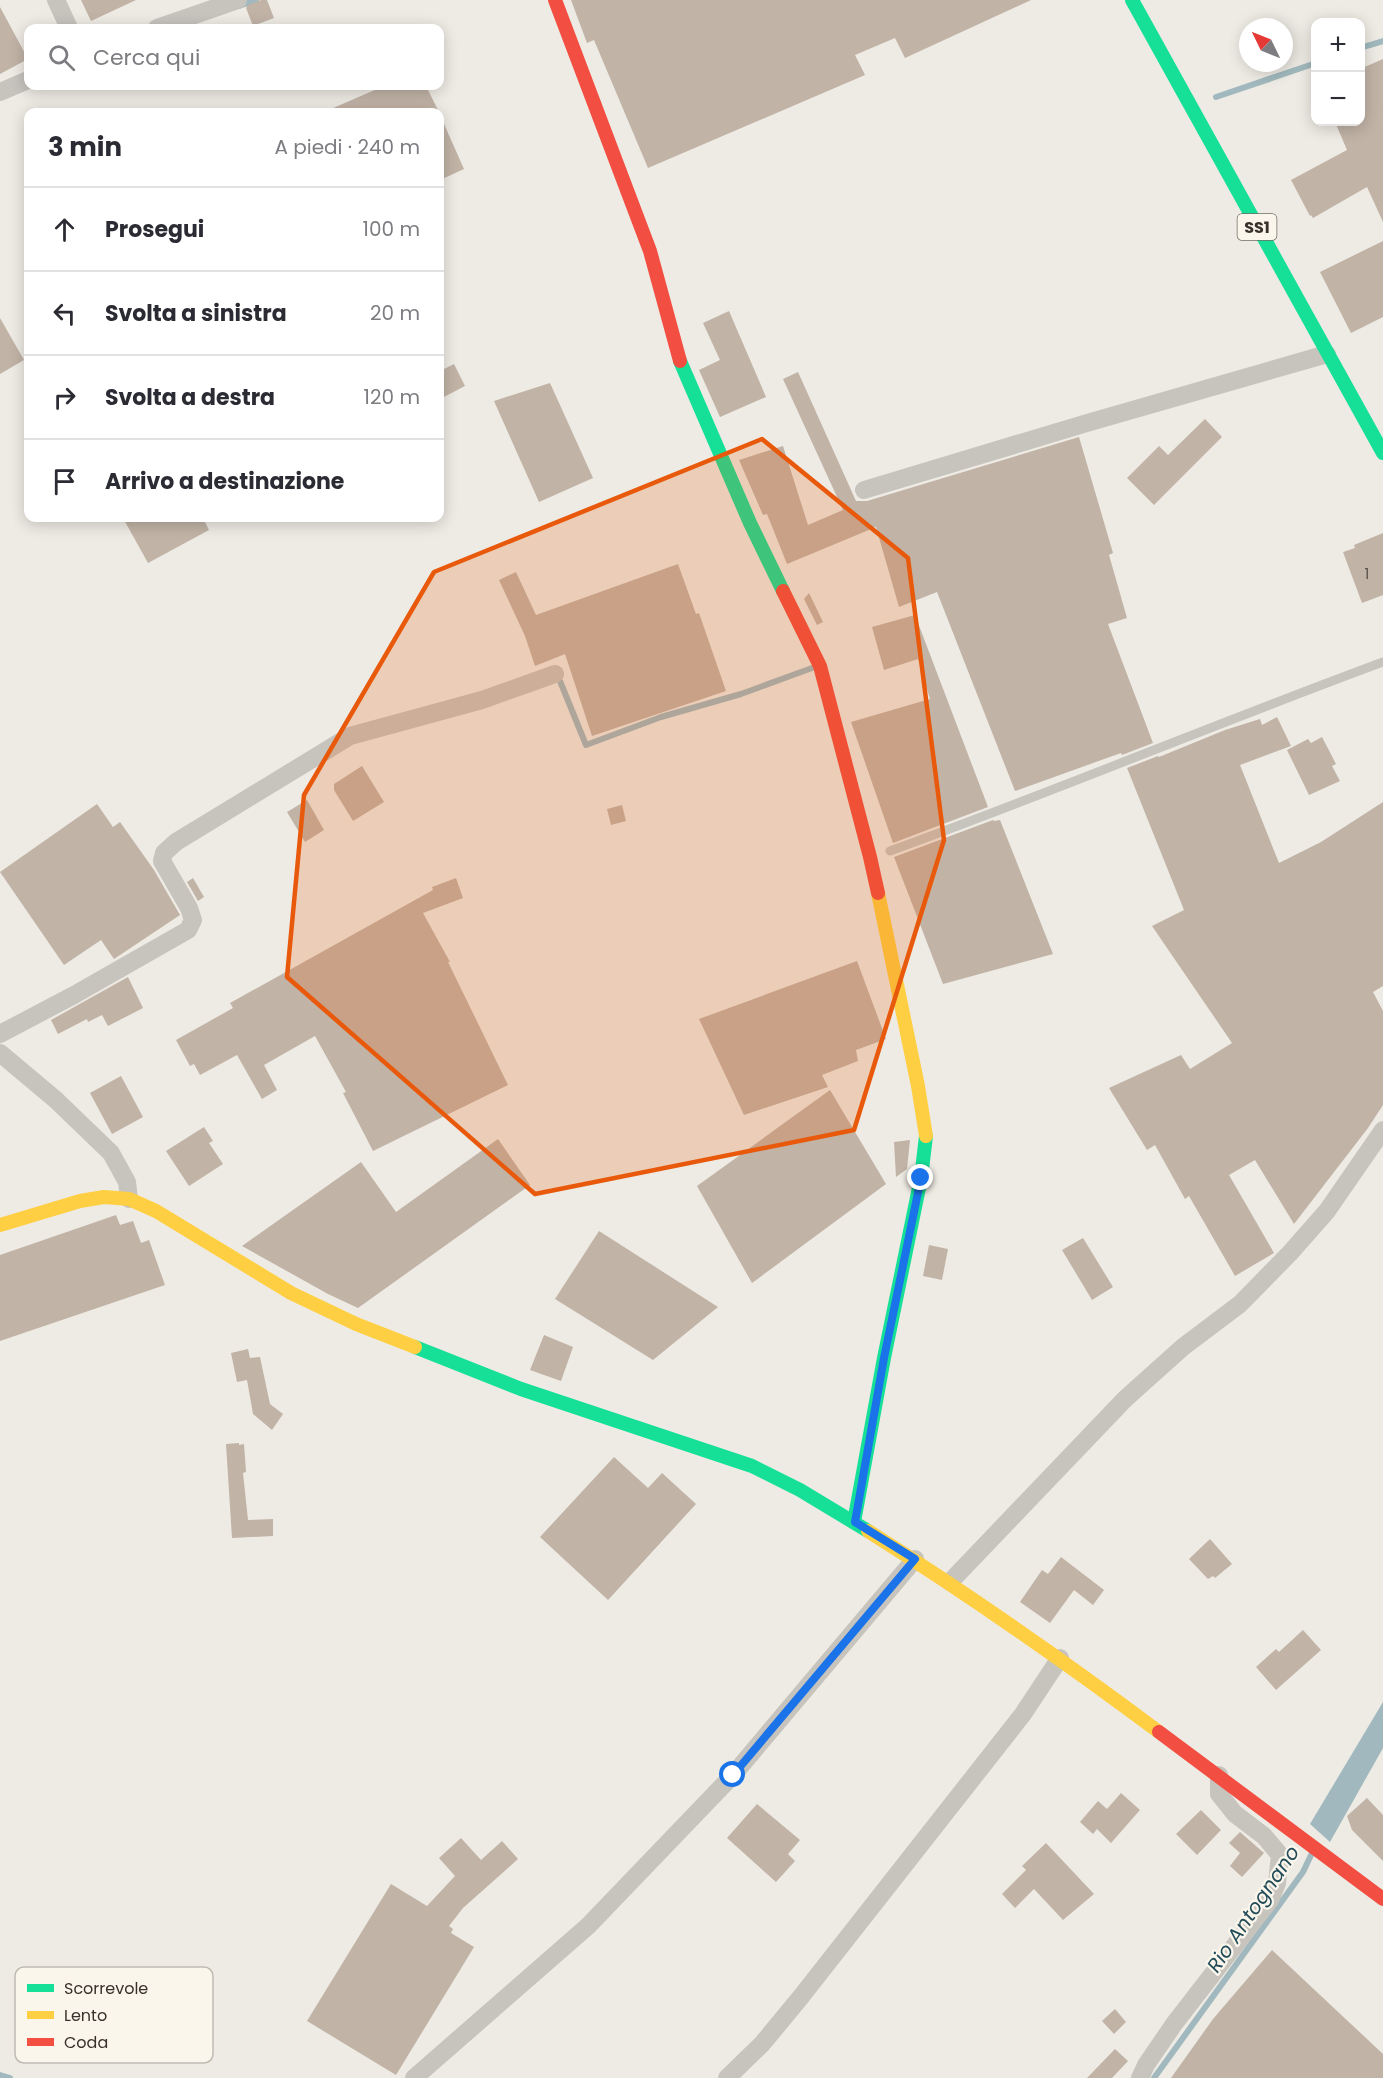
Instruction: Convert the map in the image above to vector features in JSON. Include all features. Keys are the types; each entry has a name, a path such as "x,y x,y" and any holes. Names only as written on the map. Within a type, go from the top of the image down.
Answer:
{"street":[{"path":"56,0 67,24"},
{"path":"169,24 238,0"},
{"path":"555,0 650,251 683,371 750,523 820,666 870,857 918,1086 926,1138 921,1178 884,1358 855,1522"},
{"name":"SS1","path":"1132,0 1383,453"},
{"path":"0,92 24,82"},
{"path":"864,490 1327,354"},
{"path":"0,1034 188,930 193,920 189,908 162,861 164,853 176,842 350,736 482,700 555,674"},
{"path":"0,1053 56,1100 111,1153 128,1182 129,1199"},
{"path":"950,1582 1125,1399 1183,1347 1240,1304 1290,1253 1327,1211 1383,1130"},
{"path":"0,1225 80,1201 104,1197 129,1199 156,1211 291,1293 330,1313 521,1389 752,1466 800,1490 855,1522 950,1582 1060,1658 1383,1899"},
{"path":"414,2078 588,1926 733,1775 915,1559"},
{"path":"727,2078 762,2044 800,1998 1023,1714 1060,1658"},
{"path":"1140,2078 1174,2024 1270,1900 1277,1883 1280,1855 1264,1836 1235,1814 1219,1794 1219,1775"}],"lane":[{"path":"890,851 1004,809 1224,721 1383,662"}],"highlighted area":[{"path":"762,439 908,558 944,840 854,1130 535,1194 287,977 304,795 434,572"}],"water":[{"path":"1383,1702 1383,1748 1330,1842 1310,1824"}],"building":[{"path":"81,0 136,0 91,21"},
{"path":"267,0 274,18 252,24 246,8 248,5"},
{"path":"571,0 1031,0 905,58 895,38 855,55 865,75 648,168 594,40 587,43"},
{"path":"0,7 24,52 24,61 0,74"},
{"path":"1383,59 1383,222 1367,187 1313,218 1291,180 1347,150 1337,126 1365,126 1365,67"},
{"path":"375,90 428,90 437,108 333,108"},
{"path":"444,124 464,169 444,178"},
{"path":"1383,241 1383,317 1351,333 1320,272"},
{"path":"729,311 766,397 720,417 699,370 720,360 703,323"},
{"path":"0,318 24,360 0,374"},
{"path":"454,364 465,386 444,397 444,369"},
{"path":"798,372 856,501 867,501 1079,437 1113,553 1109,555 1127,618 1108,624 1153,743 1015,791 937,592 899,607 876,527 787,564 767,514 763,515 739,460 783,446 808,525 843,510 783,379"},
{"path":"550,383 593,478 539,502 494,401"},
{"path":"1205,419 1222,437 1154,505 1127,478 1159,446 1168,455"},
{"path":"125,522 205,522 209,530 148,563"},
{"path":"1383,533 1383,595 1362,603 1343,552"},
{"path":"678,564 696,614 699,613 726,691 592,736 565,654 535,666 525,636 499,580 516,572 536,615"},
{"path":"809,593 823,622 817,625 804,599"},
{"path":"915,615 988,807 893,843 851,722 930,699 918,659 884,670 872,627"},
{"path":"1277,717 1291,746 1240,765 1279,863 1321,842 1383,802 1383,986 1373,992 1383,1011 1383,1105 1294,1224 1255,1160 1229,1175 1274,1253 1235,1276 1189,1196 1185,1199 1155,1145 1147,1150 1109,1088 1181,1055 1190,1069 1232,1043 1152,926 1184,910 1127,768 1225,730 1260,719 1262,725"},
{"path":"1322,737 1336,764 1332,766 1340,781 1309,795 1287,750 1308,739 1311,743"},
{"path":"362,766 384,802 353,821 334,790 334,784"},
{"path":"307,800 324,830 305,842 287,812"},
{"path":"97,804 113,827 120,822 154,870 180,915 114,959 101,940 64,965 0,872"},
{"path":"622,805 626,821 611,825 607,809"},
{"path":"993,820 1000,820 1053,954 943,984 894,857"},
{"path":"193,878 204,897 198,901 187,882"},
{"path":"456,878 463,898 423,913 450,962 448,962 508,1085 373,1151 343,1093 346,1092 315,1036 264,1065 277,1090 262,1099 237,1055 200,1075 194,1064 190,1066 176,1040 233,1008 230,1003 433,890 432,887"},
{"path":"857,961 886,1039 856,1050 858,1061 822,1075 828,1087 744,1115 699,1019"},
{"path":"128,977 143,1008 108,1026 102,1015 88,1022 87,1019 58,1034 51,1020"},
{"path":"121,1076 143,1117 112,1134 90,1093"},
{"path":"830,1090 886,1184 752,1283 697,1186"},
{"path":"204,1127 213,1141 209,1143 223,1164 189,1186 166,1151"},
{"path":"498,1139 530,1185 358,1308 242,1246 361,1162 396,1212"},
{"path":"910,1140 907,1169 896,1177 894,1142"},
{"path":"116,1215 120,1225 133,1221 141,1243 149,1240 165,1285 0,1341 0,1255"},
{"path":"599,1231 718,1307 653,1360 555,1299"},
{"path":"1083,1238 1113,1287 1092,1300 1062,1250"},
{"path":"929,1245 948,1249 942,1280 923,1276"},
{"path":"544,1335 573,1347 561,1381 530,1370"},
{"path":"248,1349 250,1358 260,1357 270,1404 283,1414 272,1430 253,1414 247,1380 237,1382 231,1353"},
{"path":"239,1443 239,1445 244,1444 246,1472 243,1473 248,1520 273,1519 273,1536 232,1538 226,1444"},
{"path":"614,1457 648,1488 662,1473 696,1504 608,1600 540,1537"},
{"path":"1210,1539 1232,1564 1215,1578 1213,1576 1208,1579 1189,1559"},
{"path":"1061,1557 1104,1590 1093,1605 1074,1590 1050,1623 1020,1602 1042,1570 1048,1574"},
{"path":"1303,1630 1321,1650 1276,1690 1256,1667 1276,1649 1279,1652"},
{"path":"1121,1793 1140,1810 1111,1843 1097,1829 1093,1834 1080,1822 1098,1801 1107,1809"},
{"path":"1367,1798 1383,1815 1383,1861 1352,1830 1347,1816"},
{"path":"757,1804 800,1840 788,1854 795,1861 776,1882 727,1838"},
{"path":"1201,1810 1221,1830 1197,1855 1176,1834"},
{"path":"1240,1832 1264,1853 1242,1877 1230,1866 1240,1853 1229,1843"},
{"path":"461,1838 481,1860 502,1841 518,1859 463,1908 449,1926 453,1929 451,1933 474,1947 396,2075 307,2021 391,1884 427,1906 455,1876 439,1858"},
{"path":"1046,1843 1094,1894 1063,1920 1034,1889 1015,1908 1002,1894 1026,1870 1022,1866"},
{"path":"1272,1950 1383,2054 1383,2078 1171,2078 1213,2019"},
{"path":"1115,2009 1126,2022 1114,2034 1102,2021"},
{"path":"1115,2049 1128,2061 1112,2078 1087,2078"}],"waterway":[{"path":"239,6 256,0"},
{"path":"1365,46 1383,41"},
{"path":"1216,97 1311,65"},
{"path":"560,681 586,745 661,717 741,694 812,668"},
{"name":"Rio Antognano","path":"1154,2078 1303,1872 1312,1853"},
{"path":"0,2075 10,2078"}],"traffic: fast":[{"path":"1132,0 1383,453"},
{"path":"680,361 750,523 783,591"},
{"path":"854,1522 884,1358 921,1178 926,1136"},
{"path":"415,1347 521,1389 752,1466 800,1490 868,1531"}],"traffic: slow":[{"path":"878,893 918,1086 926,1136"},
{"path":"0,1225 80,1201 104,1197 129,1199 156,1211 291,1293 356,1324 415,1347"},
{"path":"868,1531 1015,1628 1159,1732"}],"traffic: jam":[{"path":"555,0 650,251 680,361"},
{"path":"783,591 820,666 878,893"},
{"path":"1159,1732 1383,1899"}],"route":[{"path":"733,1775 915,1559 855,1522 884,1358 921,1178"}]}
